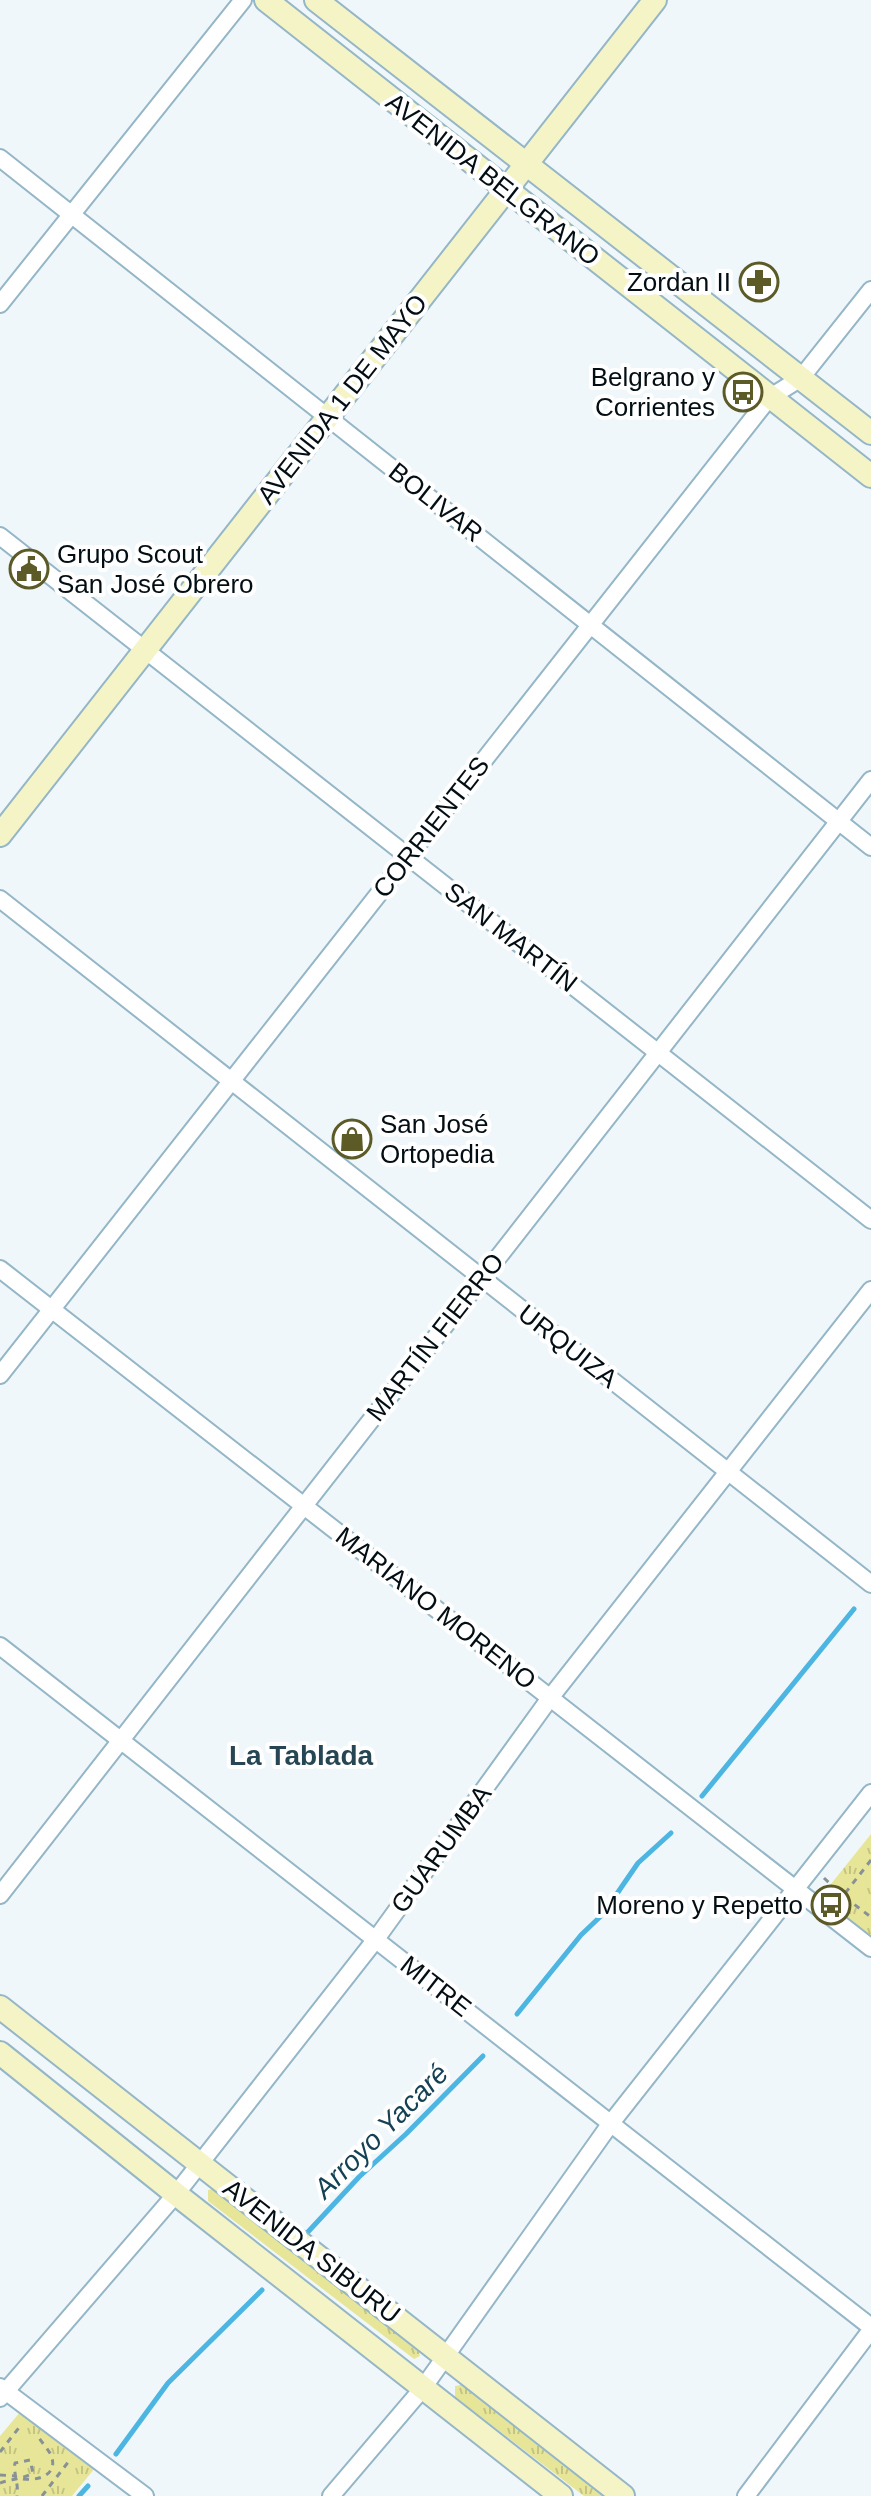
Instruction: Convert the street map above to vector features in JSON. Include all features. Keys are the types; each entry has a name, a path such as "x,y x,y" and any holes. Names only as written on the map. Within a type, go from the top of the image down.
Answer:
{"main road":[{"name":"AVENIDA BELGRANO","path":"266,0 871,476"},
{"name":"AVENIDA BELGRANO","path":"316,0 871,433"},
{"name":"AVENIDA 1 DE MAYO","path":"0,835 655,0"},
{"name":"AVENIDA SIBURU","path":"0,2007 623,2496"},
{"name":"AVENIDA SIBURU","path":"0,2053 561,2496"}],"street":[{"path":"0,304 243,0"},
{"name":"BOLIVAR","path":"0,158 871,847"},
{"name":"CORRIENTES","path":"0,1375 769,398 801,378 871,290"},
{"name":"SAN MARTÍN","path":"0,536 871,1220"},
{"name":"MARTÍN FIERRO","path":"0,1895 871,780"},
{"name":"URQUIZA","path":"0,899 871,1584"},
{"name":"MARIANO MORENO","path":"0,1269 871,1948"},
{"name":"GUARUMBA","path":"2,2392 176,2194 376,1939 550,1698 871,1290"},
{"name":"MITRE","path":"0,1646 871,2329"},
{"path":"331,2496 423,2388 611,2123 871,1793"},
{"path":"746,2496 871,2329"},
{"path":"2,2392 145,2496"}],"path":[{"path":"843,1896 871,1860"},
{"path":"812,1868 871,1917"},
{"path":"0,2452 22,2423 30,2429"},
{"path":"0,2475 25,2480 44,2478 51,2472 53,2463 50,2452 37,2435 59,2452"},
{"path":"0,2483 18,2478 33,2473 30,2460 15,2463 13,2469 18,2478 17,2496"},
{"path":"42,2496 70,2461"}],"green space":[{"path":"871,1834 871,1939 828,1906 827,1889"},
{"path":"217,2188 418,2348 420,2356 414,2359 208,2201 208,2190"},
{"path":"465,2384 605,2496 584,2496 455,2397 455,2386"},
{"path":"26,2405 100,2462 72,2496 0,2496 0,2436"}],"waterway":[{"name":"Arroyo Yacaré","path":"702,1796 854,1609"},
{"name":"Arroyo Yacaré","path":"517,2014 581,1935 603,1914 638,1863 671,1833"},
{"name":"Arroyo Yacaré","path":"306,2234 359,2177 483,2056"},
{"name":"Arroyo Yacaré","path":"116,2454 168,2383 262,2290"},
{"name":"Arroyo Yacaré","path":"79,2496 88,2486"}],"place":[{"name":"Zordan II","path":"759,282"},
{"name":"Belgrano y Corrientes","path":"743,392"},
{"name":"Grupo Scout San José Obrero","path":"29,569"},
{"name":"San José Ortopedia","path":"352,1139"},
{"name":"Moreno y Repetto","path":"831,1905"}],"district":[{"name":"La Tablada","path":"301,1755"}]}
